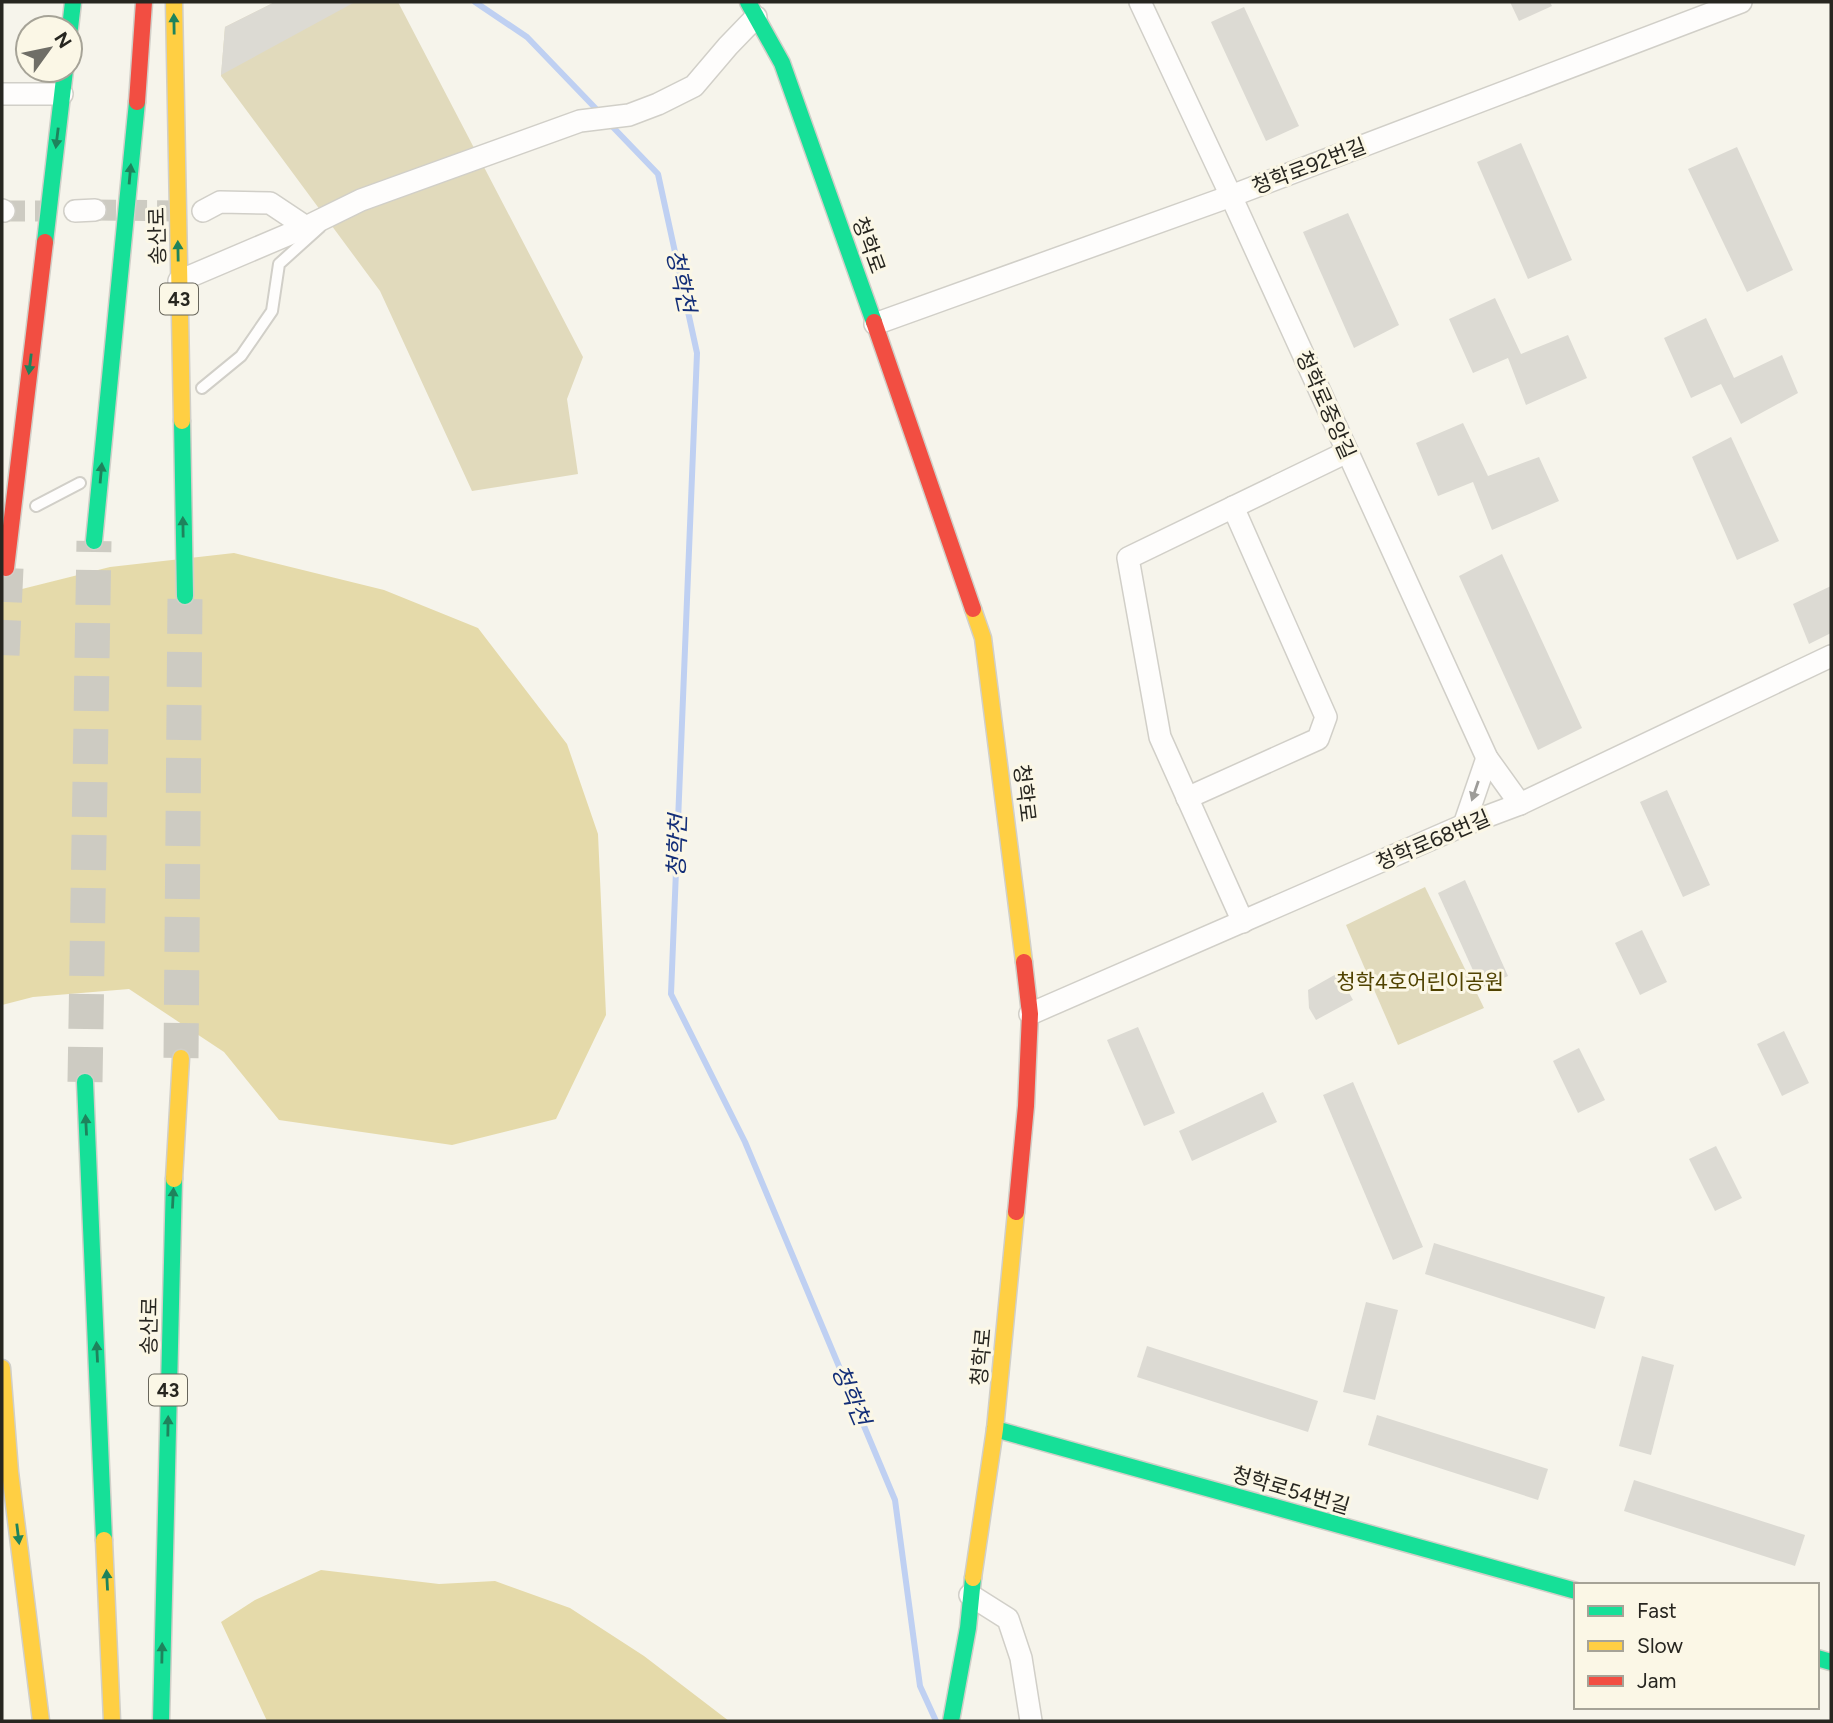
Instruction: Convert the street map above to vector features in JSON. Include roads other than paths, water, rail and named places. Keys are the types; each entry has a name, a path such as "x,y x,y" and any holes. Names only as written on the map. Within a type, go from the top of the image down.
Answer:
{"main road":[{"name":"송산로","path":"94,541 144,2"},
{"name":"송산로","path":"174,2 185,596"},
{"name":"청학로","path":"752,9 782,63 983,638 1030,1014 1026,1106 995,1429 970,1595 968,1628 951,1721"},
{"path":"6,568 63,84"},
{"name":"송산로","path":"161,1721 172,1219 181,1058"},
{"path":"85,1082 113,1721"},
{"path":"2,1368 10,1472 41,1721"},
{"name":"청학로54번길","path":"995,1429 1574,1590"}],"street":[{"name":"청학로중앙길","path":"1140,2 1487,758 1520,804"},
{"name":"청학로92번길","path":"875,324 1231,196 1731,4"},
{"path":"179,281 306,227 361,200 580,121 629,115 694,86 728,46 752,9"},
{"path":"2,94 62,94"},
{"path":"202,211 220,202 271,203 306,227"},
{"path":"1243,922 1160,737 1128,558 1348,452"},
{"path":"1187,798 1318,739 1326,717 1233,507"},
{"name":"청학로68번길","path":"1030,1014 1464,825 1520,804 1831,656"},
{"path":"1464,825 1487,758"},
{"path":"970,1595 1009,1619 1021,1658 1031,1721"}],"lane":[{"path":"202,388 241,356 272,311 279,264 338,211"},
{"path":"36,506 80,483"}],"waterway":[{"name":"청학천","path":"475,2 527,37 601,114"},
{"name":"청학천","path":"608,122 658,174 697,353 671,994 745,1142 895,1500 920,1686 936,1721"}],"tunnel":[{"path":"95,210 186,211"},
{"path":"4,211 59,211"},
{"path":"85,1082 94,541"},
{"path":"2,655 6,568"},
{"path":"181,1058 185,596"}],"park label":[{"name":"청학4호어린이공원","path":"1420,981"}]}
